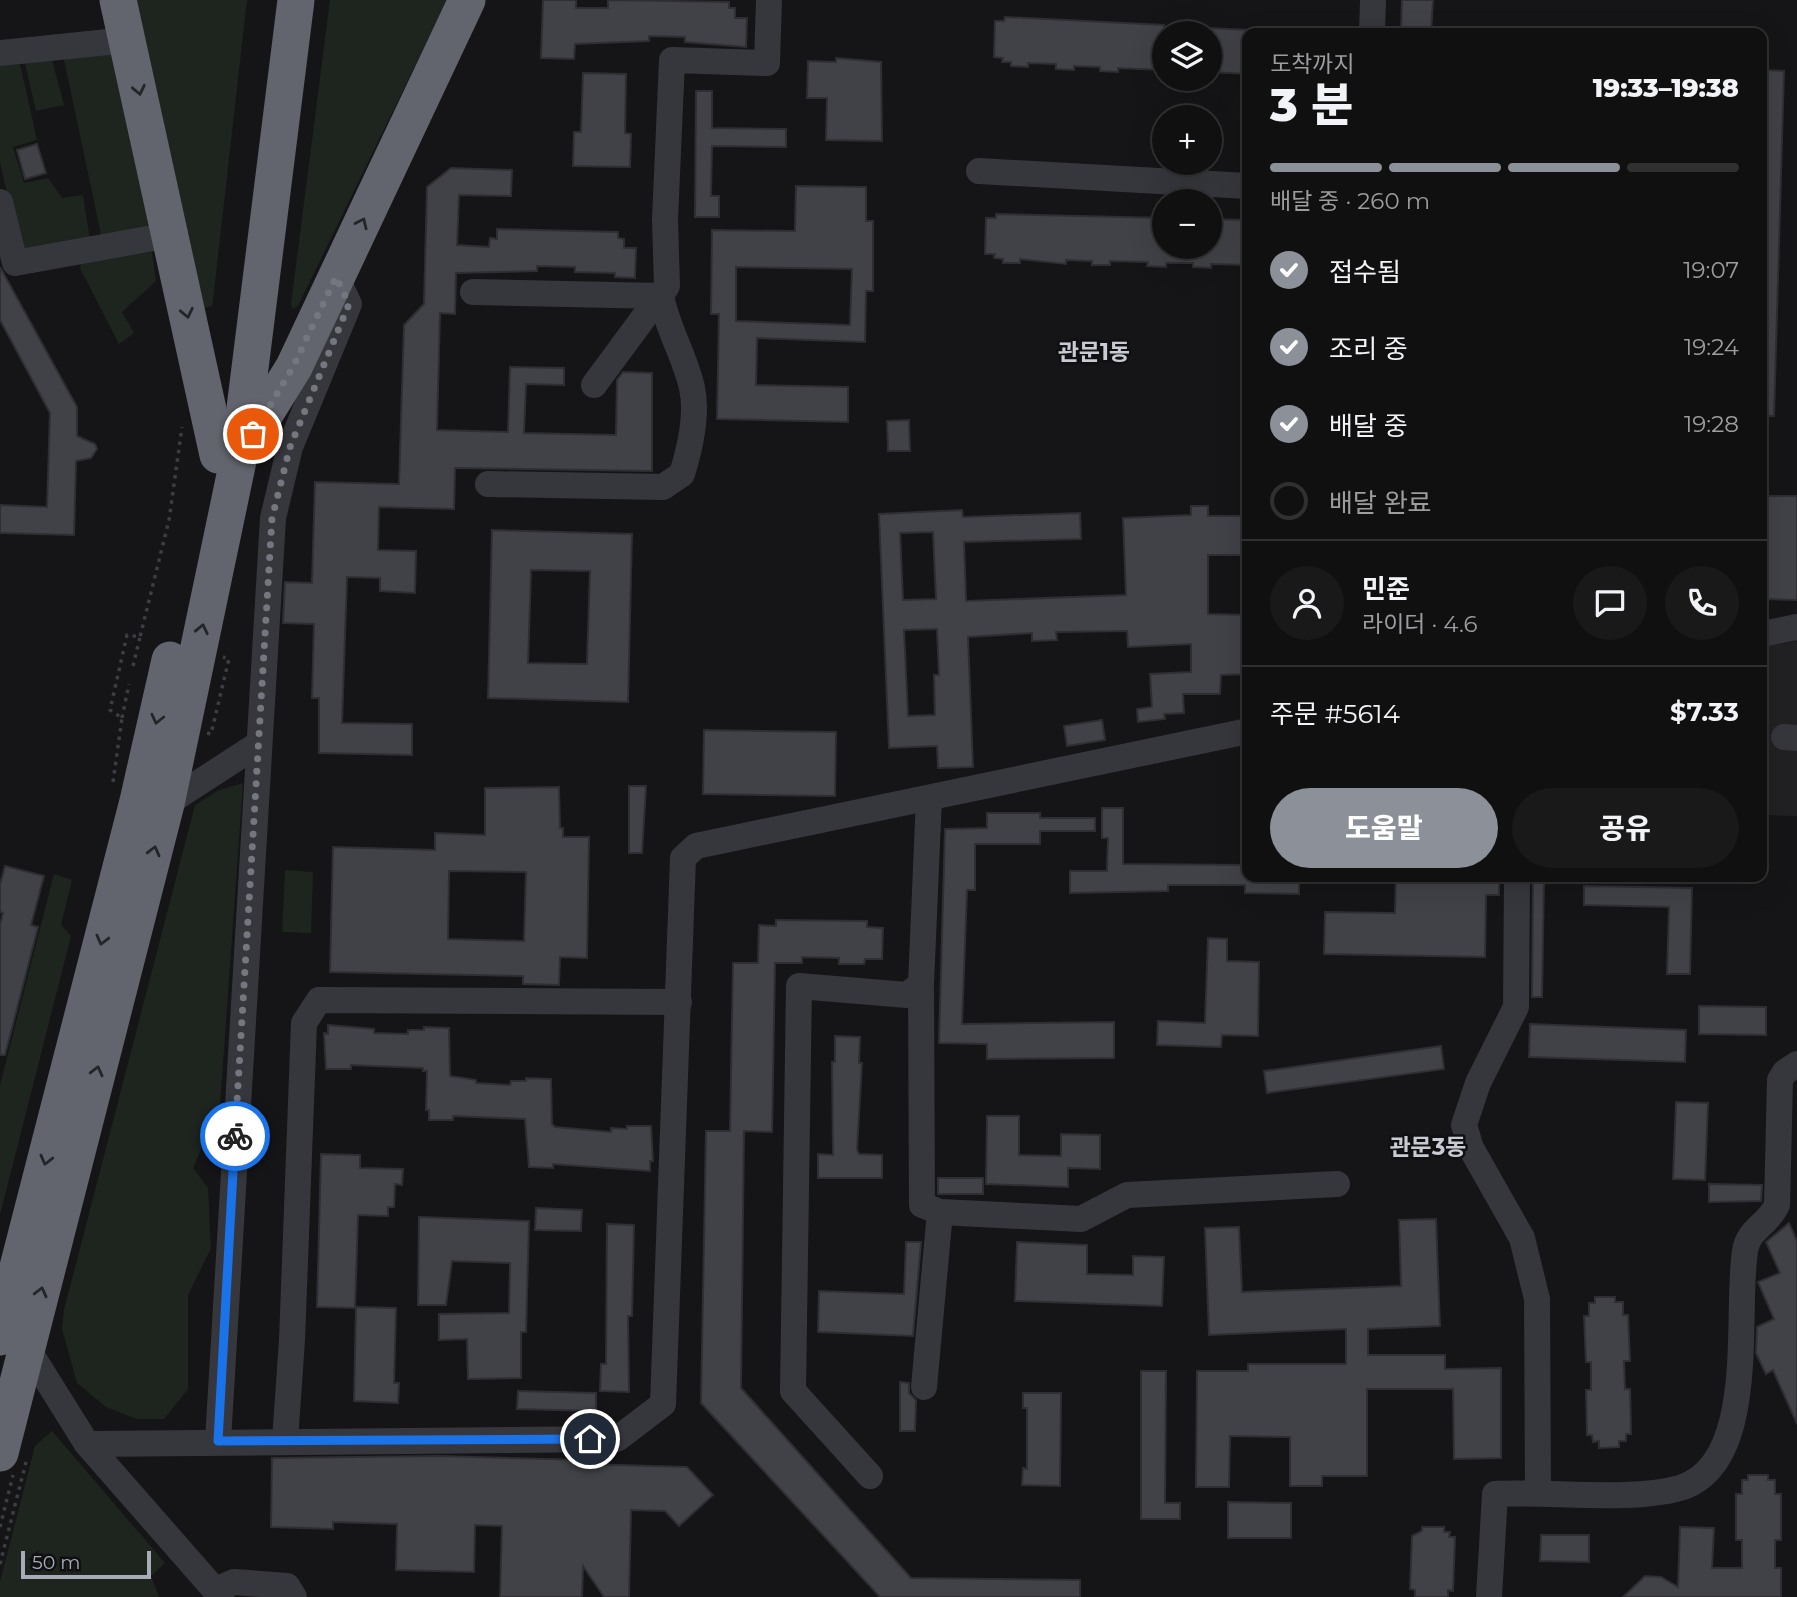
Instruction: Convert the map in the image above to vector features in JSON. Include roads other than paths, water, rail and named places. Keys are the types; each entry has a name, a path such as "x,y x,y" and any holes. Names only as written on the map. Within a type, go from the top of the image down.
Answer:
{"highway":[{"path":"118,0 170,235 228,455"},
{"path":"9,1342 166,804 227,511 228,455 276,0"},
{"path":"14,1455 9,1342 138,801 228,455 296,0"},
{"path":"228,455 293,367 467,0"}],"street":[{"path":"594,385 667,286 665,220 673,60 767,63 769,0"},
{"path":"1372,28 1373,0"},
{"path":"0,53 128,40"},
{"path":"979,171 1242,186"},
{"path":"0,202 15,263 170,235"},
{"path":"218,1441 272,518 290,447 349,304 336,277"},
{"path":"473,292 661,296"},
{"path":"488,484 663,487 682,474 691,446 692,390 666,324 661,296"},
{"path":"227,511 272,518"},
{"path":"1767,633 1797,627"},
{"path":"87,1444 617,1439 663,1404 667,1372 683,858 696,846 1242,732"},
{"path":"166,804 257,745"},
{"path":"929,798 921,984 922,1205 940,1212 1081,1219 1127,1195 1337,1184"},
{"path":"1517,882 1516,1007 1478,1083 1464,1125 1471,1148 1522,1238 1537,1299 1538,1492"},
{"path":"870,1476 793,1391 799,986 907,995 921,984"},
{"path":"285,1441 292,1340 304,1023 319,1000 678,1002"},
{"path":"1489,1597 1494,1494 1646,1494 1679,1488 1700,1480 1716,1464 1733,1414 1742,1350 1745,1250 1752,1232 1770,1220 1777,1205 1780,1080 1797,1064"},
{"path":"924,1387 940,1212"},
{"path":"9,1342 87,1444 218,1594 234,1582 287,1586 294,1597"}],"district":[{"name":"관문1동","path":"1094,352"},
{"name":"관문3동","path":"1428,1147"}]}
